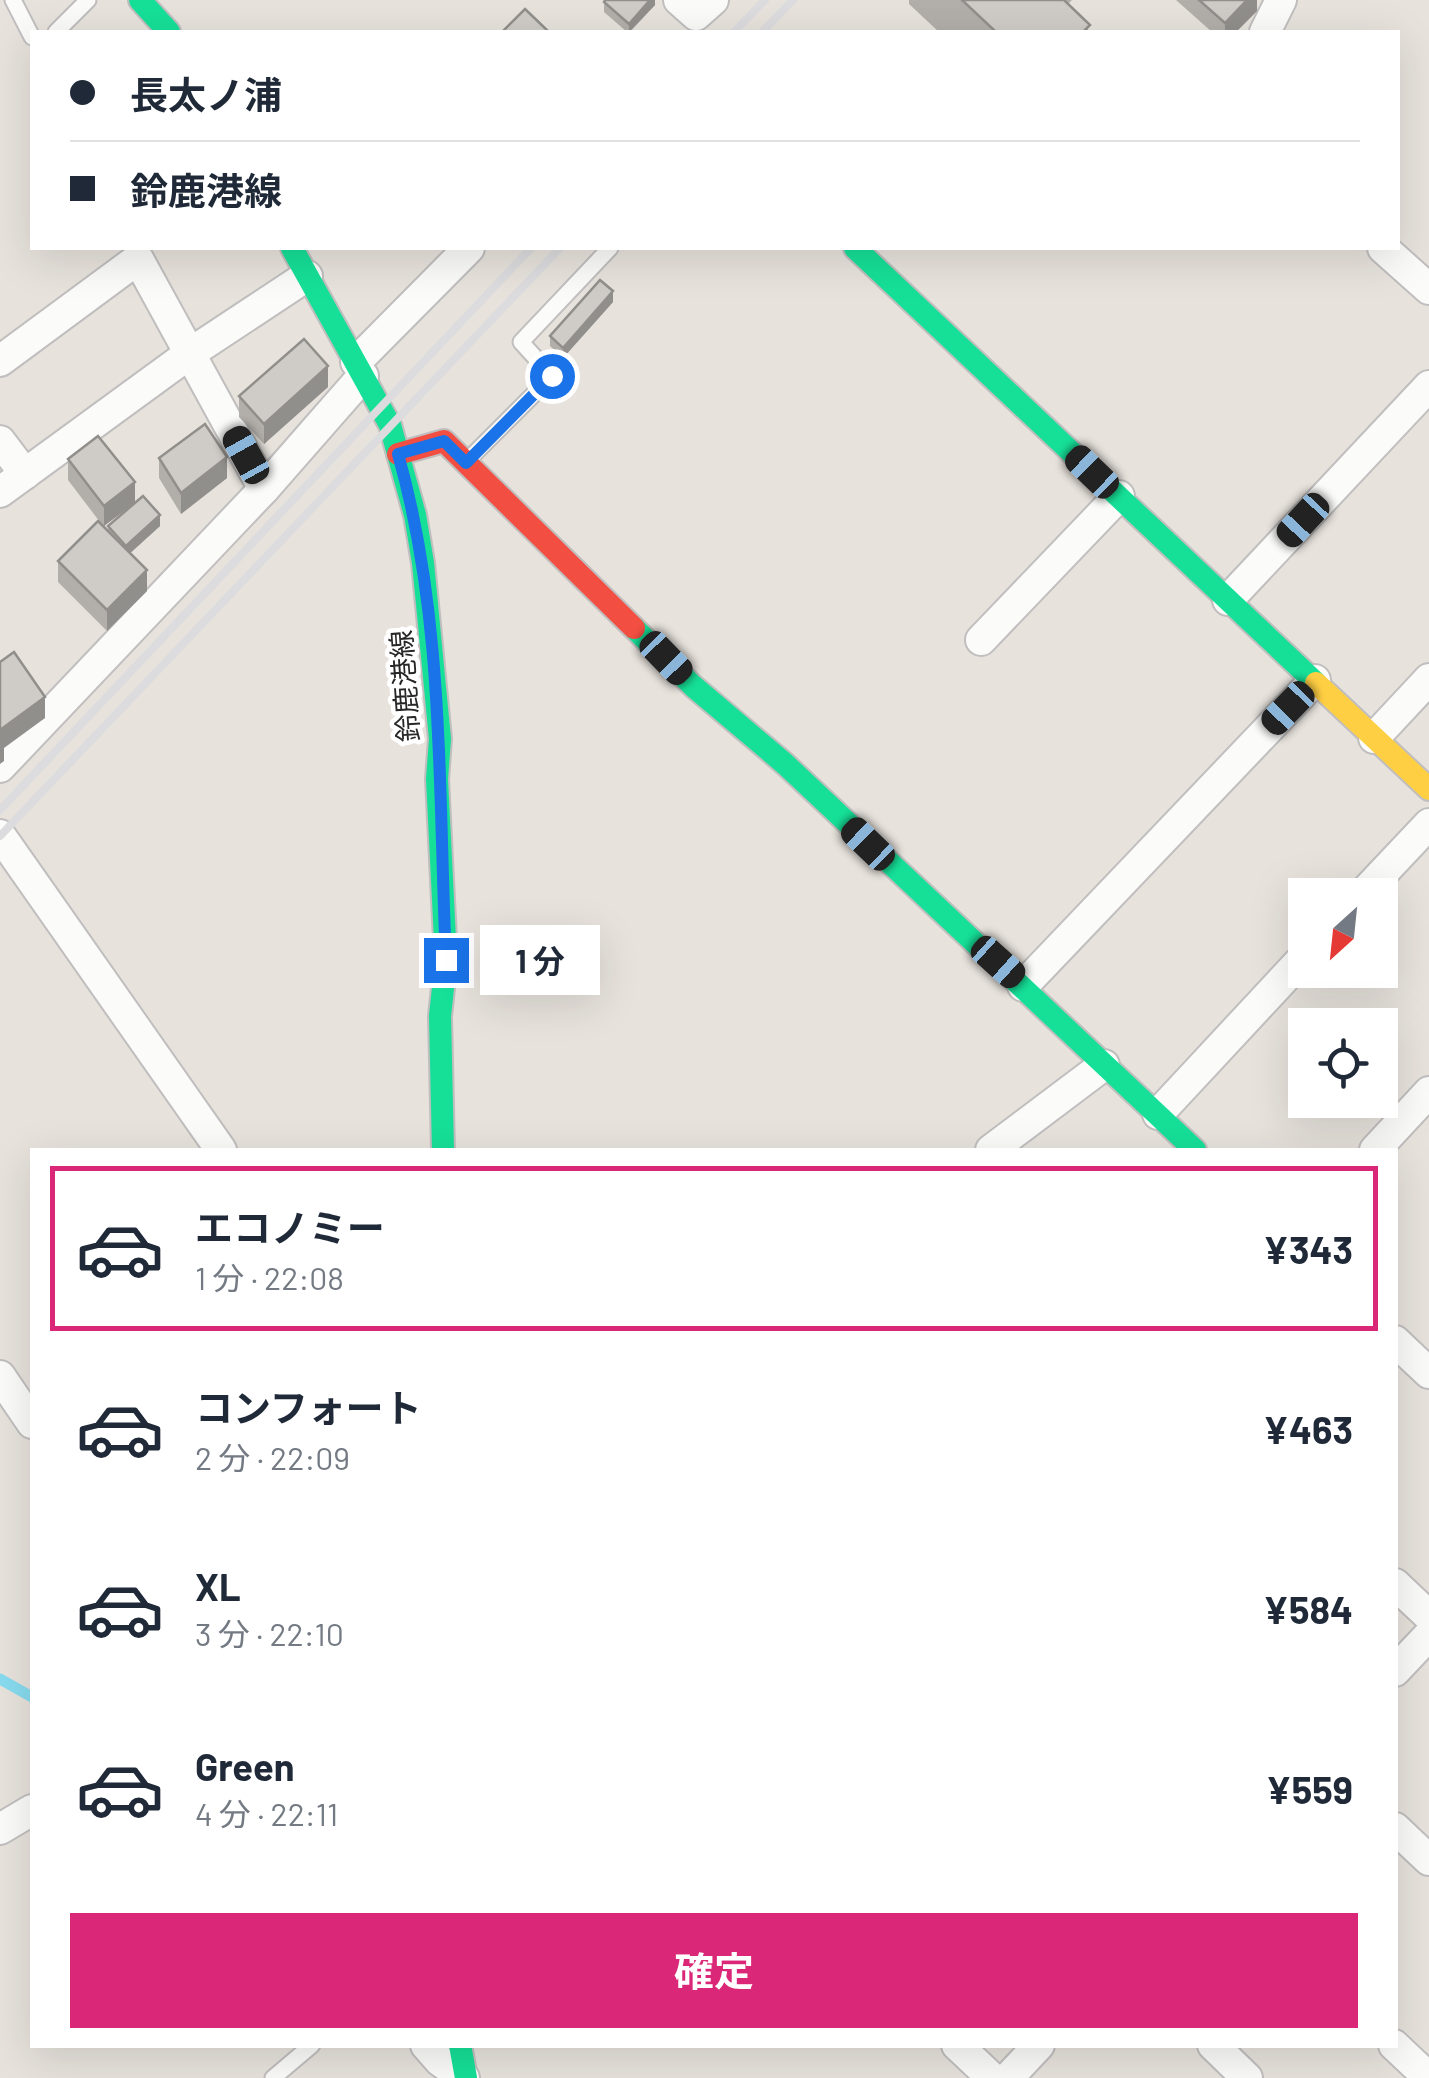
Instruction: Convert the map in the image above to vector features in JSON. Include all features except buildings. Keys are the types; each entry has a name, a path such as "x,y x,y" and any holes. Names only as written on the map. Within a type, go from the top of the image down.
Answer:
{"street":[{"path":"140,0 167,30"},
{"path":"1266,30 1281,0"},
{"name":"鈴鹿港線","path":"293,250 390,425 424,563 440,739 438,779 446,960 440,1016 443,1148"},
{"path":"0,767 264,489 360,369 467,250"},
{"path":"858,250 1429,789"},
{"path":"1386,250 1429,289"},
{"path":"0,361 138,259 264,489"},
{"path":"0,441 12,483 190,354 307,276"},
{"path":"1228,600 1429,386"},
{"path":"398,454 444,441 612,602 693,686 785,764 1193,1148"},
{"path":"981,640 1119,496"},
{"path":"1374,738 1429,679"},
{"path":"1024,986 1315,680"},
{"path":"1378,878 1429,824"},
{"path":"0,835 220,1148"},
{"path":"1158,1114 1288,974"},
{"path":"994,1148 1104,1065"},
{"path":"1377,1148 1429,1092"},
{"path":"1398,1344 1429,1373"},
{"path":"0,1376 30,1419"},
{"path":"1398,1589 1427,1636 1398,1668"},
{"path":"0,1829 30,1811"},
{"path":"1398,1831 1429,1860"},
{"path":"428,2048 440,2062 465,2078"},
{"path":"460,2048 465,2078"},
{"path":"959,2048 992,2078"},
{"path":"1008,2078 1036,2048"},
{"path":"1216,2048 1248,2078"},
{"path":"1397,2048 1429,2078"}],"lane":[{"path":"14,0 30,33"},
{"path":"58,30 88,0"},
{"path":"466,463 552,376 521,342 608,250"},
{"path":"272,2078 308,2048"}],"waterway":[{"path":"0,1679 30,1696"}],"railway":[{"path":"736,30 765,0"},
{"path":"764,30 793,0"},
{"path":"0,810 529,250"},
{"path":"0,836 558,250"}],"traffic: fast":[{"path":"140,0 167,30"},
{"path":"293,250 390,425 415,515 440,739 437,779 446,960 440,1016 443,1148"},
{"path":"857,250 1316,683"},
{"path":"634,628 693,686 785,764 1193,1148"},
{"path":"461,2048 466,2078"}],"traffic: slow":[{"path":"1316,683 1429,789"}],"traffic: jam":[{"path":"398,454 444,441 634,628"}],"route":[{"path":"446,960 434,645 415,515 398,454 444,441 466,463 552,376"}]}
